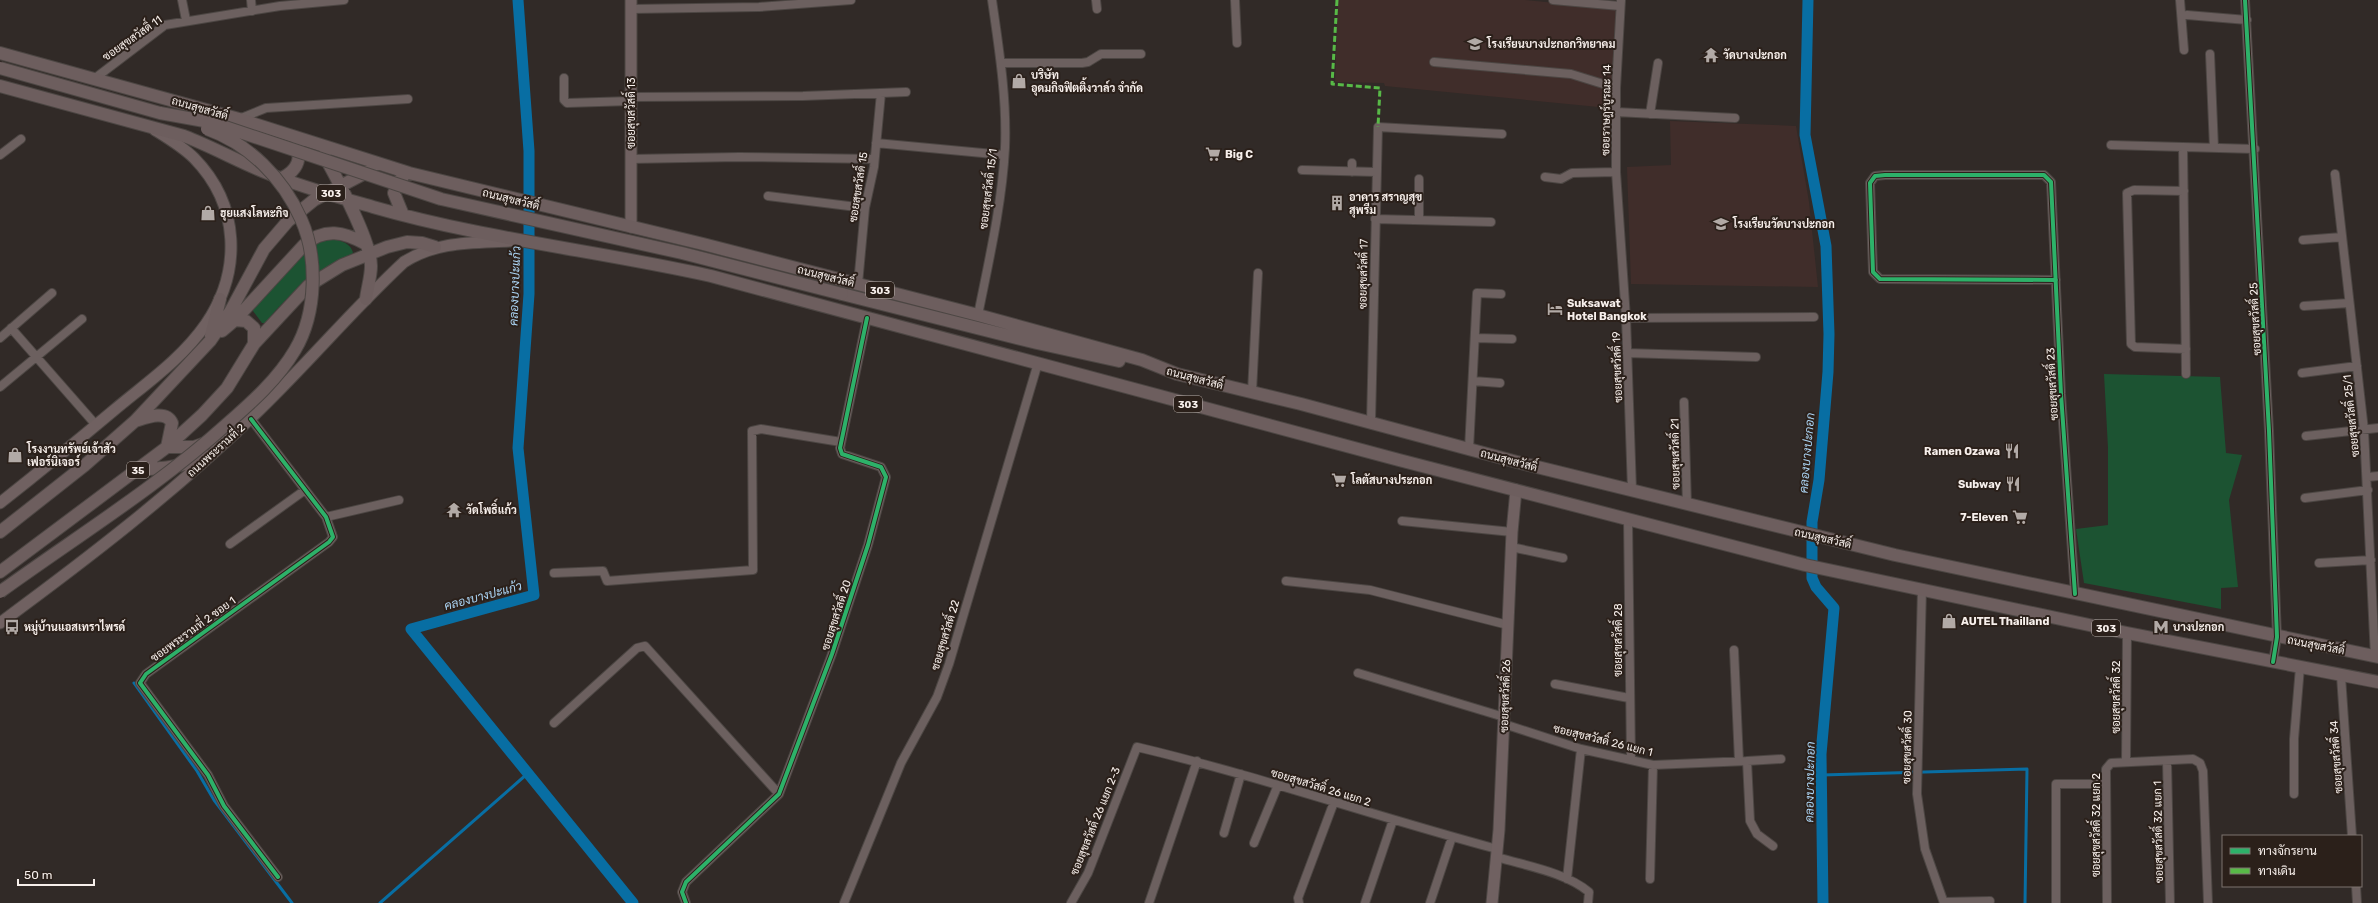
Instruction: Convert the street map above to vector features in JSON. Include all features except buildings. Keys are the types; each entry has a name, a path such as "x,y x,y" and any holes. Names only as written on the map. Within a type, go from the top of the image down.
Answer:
{"main road":[{"name":"ซอยสุขสวัสดิ์ 13","path":"631,5 631,227"},
{"name":"ถนนสุขสวัสดิ์","path":"0,53 113,83 294,135 409,173 481,192 631,227 978,315 1142,360 1167,371 1371,422 1469,449 1687,505 1840,542 2075,594 2377,657"},
{"path":"0,68 160,113 219,133 248,151 282,183 304,225 310,251 312,287 303,332 296,348 271,383 195,453 149,488 0,592"},
{"name":"303","path":"0,86 147,125 213,147 282,178 403,215 523,241 703,275 1805,565 1922,588 2127,633 2341,676 2378,682"},
{"name":"303","path":"160,113 210,122 441,199 682,253 1037,343 1167,371"},
{"path":"147,125 193,157 213,182 222,201 233,245 228,278 220,299 210,341"},
{"path":"282,178 298,166 300,156 294,135"},
{"path":"317,142 340,185 368,249 371,266 366,299"},
{"path":"210,341 230,312 264,249 276,234 301,209 340,185 375,169 388,166"},
{"path":"403,215 395,198 394,189 399,181 409,173"},
{"path":"0,532 85,465 135,421 210,341 236,320 304,245 317,236 342,233 368,249"},
{"name":"ถนนพระรามที่ 2","path":"0,624 106,544 251,419 366,299 404,262 435,247 455,243 523,241"},
{"name":"ถนนพระรามที่ 2","path":"0,572 140,469 202,415 228,388 254,344 308,286 368,249 407,242 422,243 435,247"},
{"path":"0,503 166,368 206,324 220,299"},
{"path":"236,320 246,321 254,328 254,344"},
{"path":"135,421 155,416 166,416 170,420 167,447 194,447 236,432"},
{"path":"140,469 165,469 186,466 209,456"},
{"name":"ซอยสุขสวัสดิ์ 26","path":"1492,903 1497,853 1511,547 1516,490"}],"street":[{"path":"182,0 186,20"},
{"path":"251,0 252,11"},
{"name":"ซอยสุขสวัสดิ์ 11","path":"94,79 165,25 186,20 252,11 280,3 344,0"},
{"path":"631,5 759,7 851,0"},
{"name":"ซอยสุขสวัสดิ์ 15/1","path":"978,315 998,215 1004,155 1004,92 992,0"},
{"path":"1096,0 1097,9"},
{"path":"1236,0 1237,43"},
{"path":"1553,0 1620,3"},
{"path":"2180,0 2184,50"},
{"name":"ซอยสุขสวัสดิ์ 25","path":"2245,0 2255,149 2269,431 2277,637 2273,662"},
{"name":"ซอยราษฎร์บูรณะ 14","path":"1616,172 1616,88 1620,3"},
{"path":"2187,15 2247,20"},
{"path":"1001,63 1082,63 1088,62 1101,54 1141,54"},
{"path":"2210,54 2214,148"},
{"path":"1434,62 1571,74 1616,88"},
{"path":"1650,114 1658,63"},
{"path":"564,78 564,100 567,103 631,99 906,92"},
{"name":"ซอยสุขสวัสดิ์ 15","path":"858,284 865,208 874,159 881,93"},
{"path":"239,119 266,108 408,99"},
{"path":"1616,112 1735,118"},
{"name":"ซอยสุขสวัสดิ์ 17","path":"1371,422 1378,127 1502,134"},
{"path":"0,155 21,139"},
{"path":"876,144 1004,155"},
{"path":"2111,145 2255,149"},
{"path":"2183,147 2186,374"},
{"path":"630,159 739,157 874,159"},
{"path":"1352,163 1352,172"},
{"path":"1302,170 1376,172"},
{"path":"1545,177 1562,178 1572,173 1616,172"},
{"name":"ซอยสุขสวัสดิ์ 19","path":"1616,172 1626,318 1632,490"},
{"name":"ซอยสุขสวัสดิ์ 25/1","path":"2335,174 2364,430 2368,477 2377,657"},
{"name":"ซอยสุขสวัสดิ์ 23","path":"2056,280 1880,279 1873,272 1870,183 1875,176 2044,176 2051,182 2056,280 2061,394 2075,594"},
{"path":"1419,180 1419,220"},
{"path":"2184,191 2134,190 2127,193 2131,344 2135,347 2186,349"},
{"path":"768,196 865,208"},
{"path":"1375,219 1491,222"},
{"path":"2303,240 2342,237"},
{"path":"1252,392 1258,273"},
{"path":"0,338 52,293"},
{"path":"1469,449 1477,294 1501,294"},
{"path":"2304,306 2350,303"},
{"path":"1626,318 1814,317"},
{"path":"554,573 603,571 607,582 753,570 752,431 761,429 841,442 867,318"},
{"path":"0,387 82,319"},
{"path":"11,328 96,425"},
{"path":"1475,338 1512,340"},
{"path":"1627,353 1756,357"},
{"name":"ซอยสุขสวัสดิ์ 22","path":"844,903 901,763 937,697 942,684 1038,363"},
{"path":"2302,373 2357,366"},
{"path":"1473,381 1500,383"},
{"name":"ซอยสุขสวัสดิ์ 21","path":"1684,402 1687,505"},
{"name":"ซอยพระรามที่ 2 ซอย 1","path":"251,419 326,517 332,530 333,537 329,542 146,674 140,682 208,775 224,806 278,877"},
{"path":"2306,436 2378,428"},
{"name":"ซอยสุขสวัสดิ์ 20","path":"686,903 682,892 686,882 779,794 832,654 868,545 886,477 881,467 842,454 840,451 841,442"},
{"path":"2368,477 2378,476"},
{"path":"230,544 305,490"},
{"path":"2305,498 2368,490"},
{"path":"326,517 399,500"},
{"name":"ซอยสุขสวัสดิ์ 28","path":"1628,519 1629,698 1631,760"},
{"path":"1402,521 1512,532"},
{"path":"1511,547 1563,558"},
{"path":"2319,563 2371,560"},
{"path":"1286,581 1370,590 1508,625"},
{"name":"ซอยสุขสวัสดิ์ 30","path":"1922,588 1916,769 1918,816 1925,849 1944,902"},
{"name":"ซอยสุขสวัสดิ์ 32","path":"2126,762 2127,633"},
{"path":"554,724 637,648 645,646 779,794"},
{"path":"1734,650 1739,761"},
{"path":"2294,794 2294,739 2300,667"},
{"name":"ซอยสุขสวัสดิ์ 26 แยก 1","path":"1358,672 1504,721 1581,749 1653,765 1781,759"},
{"name":"ซอยสุขสวัสดิ์ 34","path":"2341,676 2352,835"},
{"path":"1555,684 1629,698"},
{"name":"ซอยสุขสวัสดิ์ 26 แยก 2","path":"1137,747 1197,761 1452,837 1567,879 1589,892 1588,903"},
{"name":"ซอยสุขสวัสดิ์ 26 แยก 2-3","path":"1072,903 1088,873 1137,747"},
{"path":"1567,879 1581,749"},
{"name":"ซอยสุขสวัสดิ์ 32 แยก 2","path":"2107,903 2106,769 2111,763 2193,759 2200,763 2203,771 2208,903"},
{"path":"1149,903 1197,761"},
{"path":"1747,761 1750,821 1757,834 1773,846"},
{"name":"ซอยสุขสวัสดิ์ 32 แยก 1","path":"2167,761 2170,903"},
{"path":"1650,879 1653,765"},
{"path":"1224,833 1241,774"},
{"path":"2056,903 2056,784 2106,784"},
{"path":"1254,844 1278,785"},
{"path":"1299,903 1298,898 1334,802"},
{"path":"1365,903 1393,820"},
{"path":"1430,903 1452,837"},
{"path":"2356,887 2357,903"},
{"path":"1944,902 1990,901"}],"shaded area":[{"name":"โรงเรียนบางปะกอกวิทยาคม","path":"1338,0 1525,0 1616,9 1613,78 1607,89 1609,108 1385,86 1384,83 1335,82"},
{"name":"โรงเรียนวัดบางปะกอก","path":"1670,121 1796,126 1809,202 1818,287 1631,284 1627,167 1671,165"}],"green space":[{"path":"327,239 347,244 352,249 353,253 306,279 265,323 262,323 253,309 298,259 318,243"},
{"path":"2104,374 2220,377 2226,453 2242,455 2229,500 2238,587 2221,588 2221,609 2084,583 2076,529 2108,525 2108,448"}],"waterway":[{"name":"คลองบางปะแก้ว","path":"518,0 529,151 529,294 518,448 534,595 411,629 633,903"},
{"name":"คลองบางปะกอก","path":"1808,0 1805,135 1826,246 1829,334 1828,372 1819,480 1812,522 1812,578 1816,587 1834,608 1821,754 1823,903"},
{"path":"134,683 197,771 214,800 292,903"},
{"path":"1822,775 2027,769 2025,903"},
{"path":"380,903 527,774"}],"marked path":[{"path":"1337,0 1332,84 1380,88 1378,127"}],"cycle path":[{"path":"2245,0 2269,431 2277,637 2273,662"},
{"path":"2056,280 1880,279 1873,272 1870,183 1875,176 1885,175 2044,175 2051,182 2061,394 2075,594"},
{"path":"686,903 682,892 686,882 779,794 832,654 868,545 886,477 881,467 842,454 840,448 867,318"},
{"path":"251,419 326,517 333,537 329,542 146,674 140,683 208,775 224,806 278,877"}],"place":[{"name":"โรงเรียนบางปะกอกวิทยาคม","path":"1475,44"},
{"name":"วัดบางปะกอก","path":"1711,55"},
{"name":"บริษัท อุดมกิจฟิตติ้งวาล์ว จำกัด","path":"1019,81"},
{"name":"Big C","path":"1213,154"},
{"name":"อาคาร สราญสุข สุพรีม","path":"1337,203"},
{"name":"ฮุยแสงโลหะกิจ","path":"208,213"},
{"name":"โรงเรียนวัดบางปะกอก","path":"1721,224"},
{"name":"Suksawat Hotel Bangkok","path":"1555,309"},
{"name":"Ramen Ozawa","path":"2012,451"},
{"name":"โรงงานทรัพย์เจ้าสัว เฟอร์นิเจอร์","path":"15,455"},
{"name":"โลตัสบางประกอก","path":"1339,480"},
{"name":"Subway","path":"2013,484"},
{"name":"วัดโพธิ์แก้ว","path":"454,510"},
{"name":"7-Eleven","path":"2020,517"},
{"name":"AUTEL Thailland","path":"1949,621"},
{"name":"หมู่บ้านแอสเทราไพรด์","path":"12,627"},
{"name":"บางปะกอก","path":"2161,627"}]}
